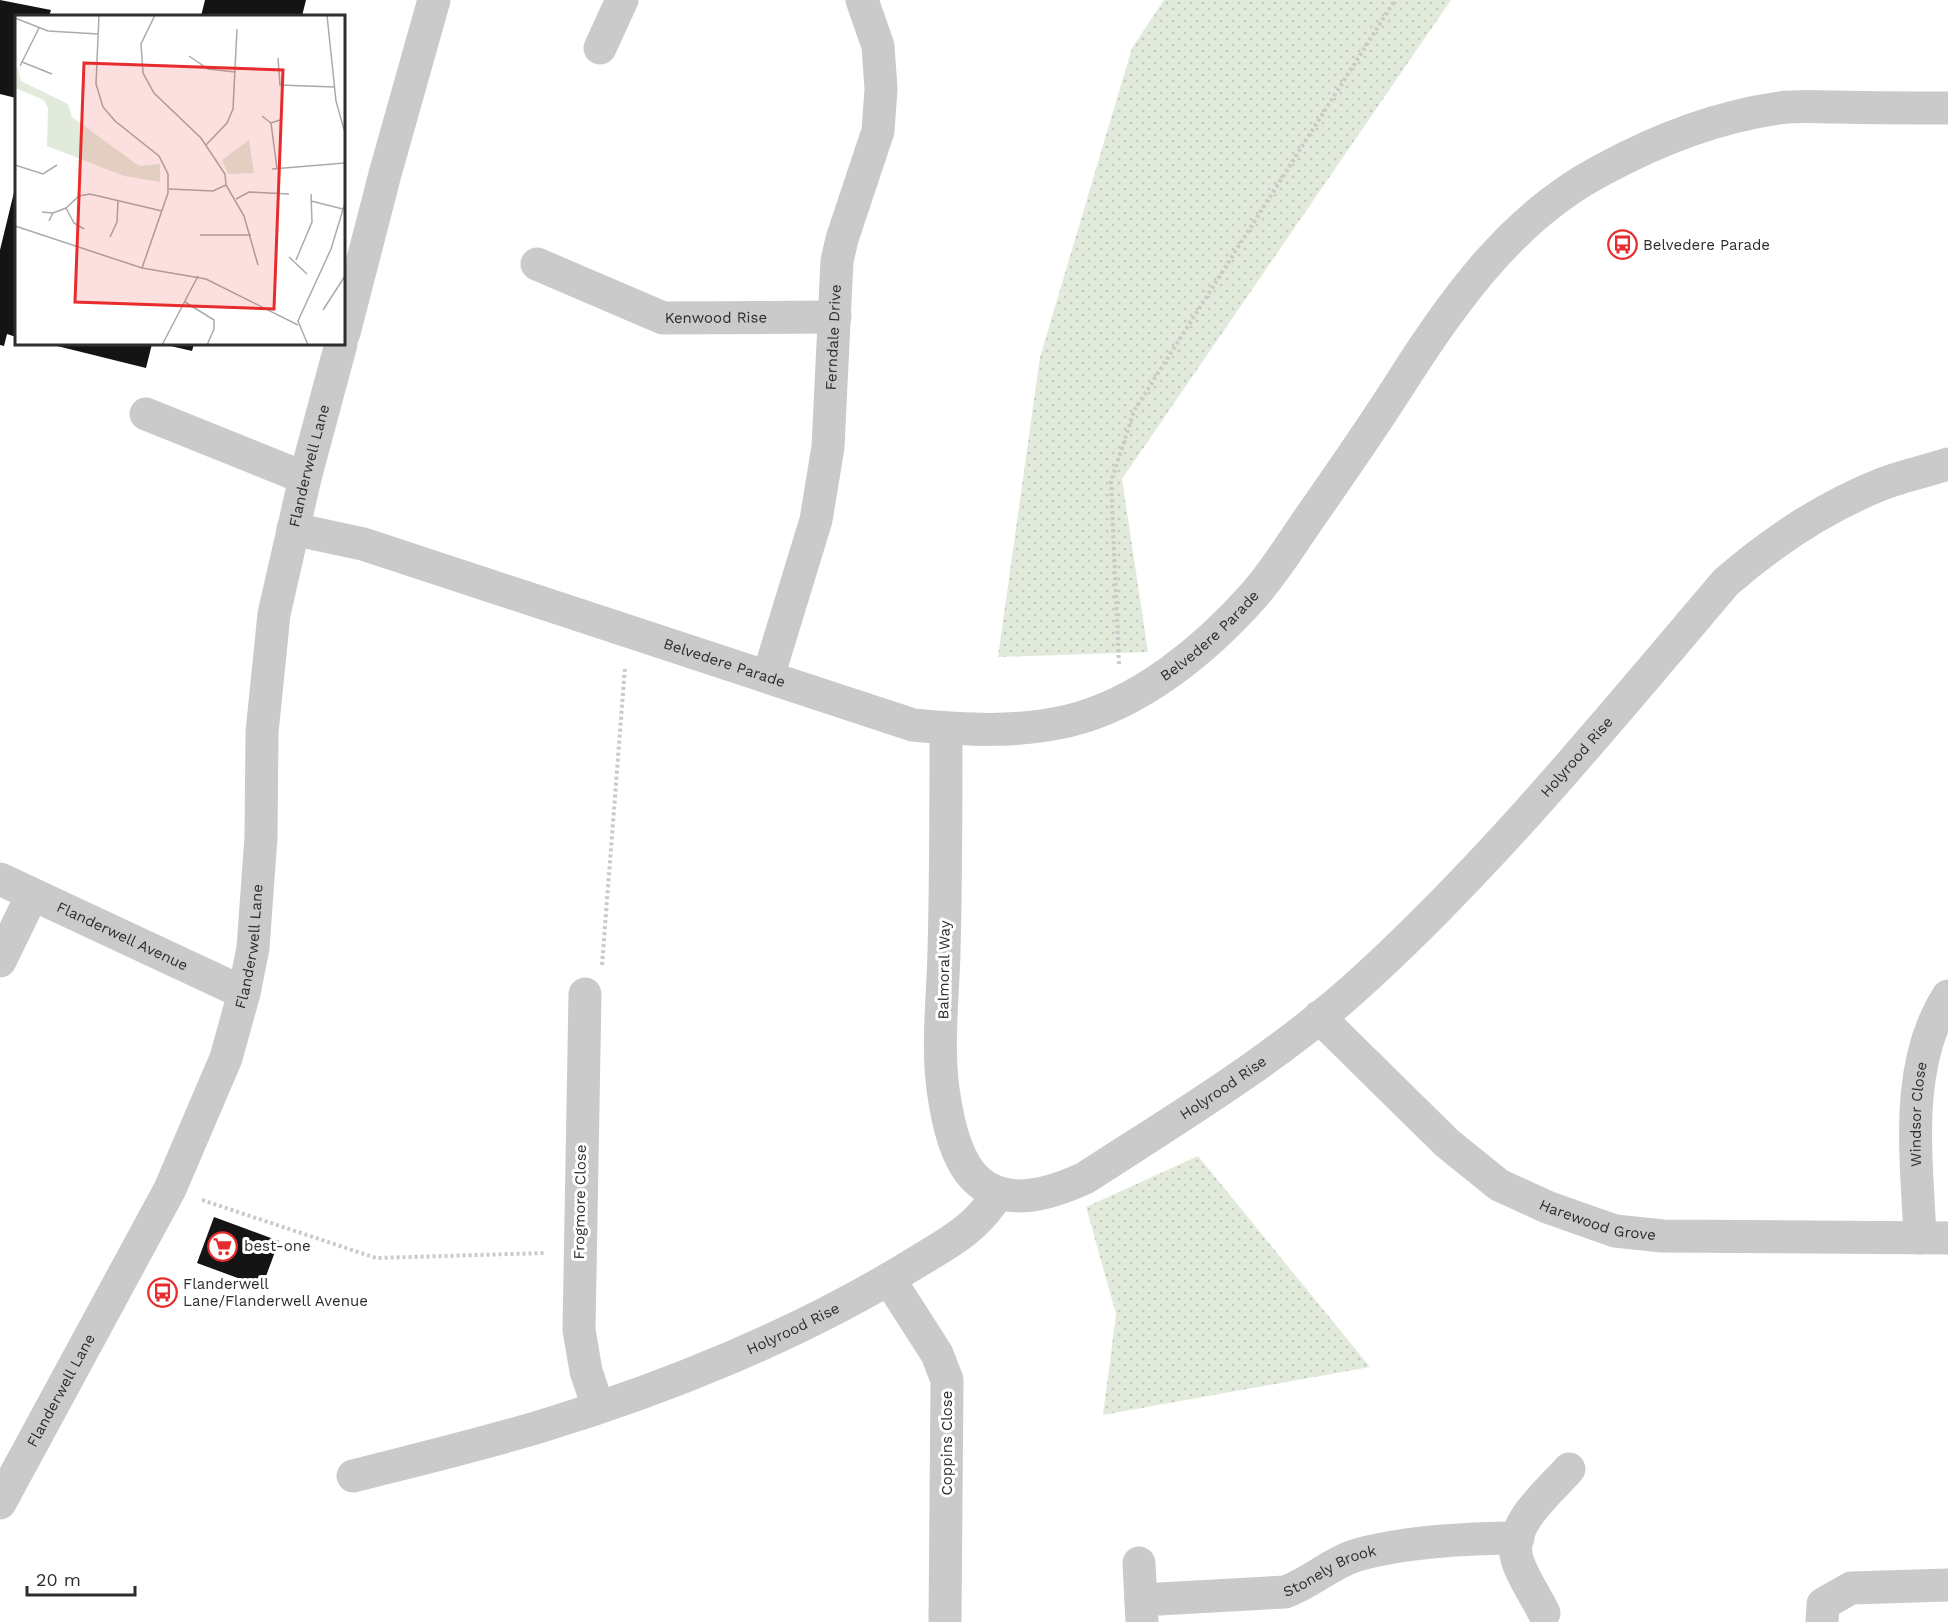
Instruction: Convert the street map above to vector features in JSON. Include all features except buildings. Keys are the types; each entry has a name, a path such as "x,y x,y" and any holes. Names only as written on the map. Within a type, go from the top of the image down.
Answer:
{"street":[{"path":"345,329 385,174 434,0"},
{"path":"600,48 622,0"},
{"name":"Ferndale Drive","path":"768,677 816,520 828,447 837,261 842,239 878,131 880,89 878,46 862,0"},
{"name":"Belvedere Parade","path":"293,530 363,544 913,725 975,731 1009,730 1070,721 1120,702 1191,655 1216,635 1256,593 1367,436 1447,314 1484,267 1514,235 1558,199 1600,171 1686,131 1728,118 1782,107 1948,108"},
{"name":"Kenwood Rise","path":"537,264 663,318 835,317"},
{"name":"Flanderwell Lane","path":"0,1503 170,1189 226,1058 244,993 253,948 261,837 262,732 274,614 305,478 341,345"},
{"path":"146,414 305,478"},
{"name":"Holyrood Rise","path":"353,1476 542,1426 753,1349 889,1279 972,1227 987,1212 997,1194 1029,1196 1057,1191 1084,1178 1260,1063 1368,976 1508,836 1726,582 1767,547 1818,516 1881,484 1948,464"},
{"name":"Balmoral Way","path":"946,728 943,1087 949,1120 962,1160 977,1181 997,1194"},
{"name":"Flanderwell Avenue","path":"0,879 244,993"},
{"path":"0,961 32,895"},
{"name":"Frogmore Close","path":"585,994 579,1330 586,1371 598,1407"},
{"name":"Windsor Close","path":"1934,1238 1916,1124 1920,1068 1935,1016 1948,996"},
{"name":"Harewood Grove","path":"1319,1017 1456,1150 1499,1185 1547,1207 1615,1231 1663,1236 1934,1238"},
{"name":"Coppins Close","path":"889,1279 937,1354 947,1380 945,1622"},
{"path":"1544,1613 1516,1558 1518,1538 1522,1523 1569,1469"},
{"name":"Stonely Brook","path":"1139,1563 1141,1611 1285,1592 1305,1584 1351,1557 1379,1550 1486,1538 1518,1538"},
{"path":"1822,1622 1823,1604 1851,1588 1948,1585"}],"path":[{"path":"1120,702 1111,482 1134,411 1395,0"},
{"path":"585,994 601,977 628,631"},
{"path":"170,1189 376,1258 579,1252"}],"green space":[{"path":"1164,0 1451,0 1122,479 1148,652 998,657 1040,357 1132,48"},
{"path":"1198,1156 1370,1367 1103,1415 1116,1314 1086,1207"}],"place":[{"name":"Belvedere Parade","path":"1622,245"},
{"name":"best-one","path":"223,1246"},
{"name":"Flanderwell Lane/Flanderwell Avenue","path":"162,1293"}]}
